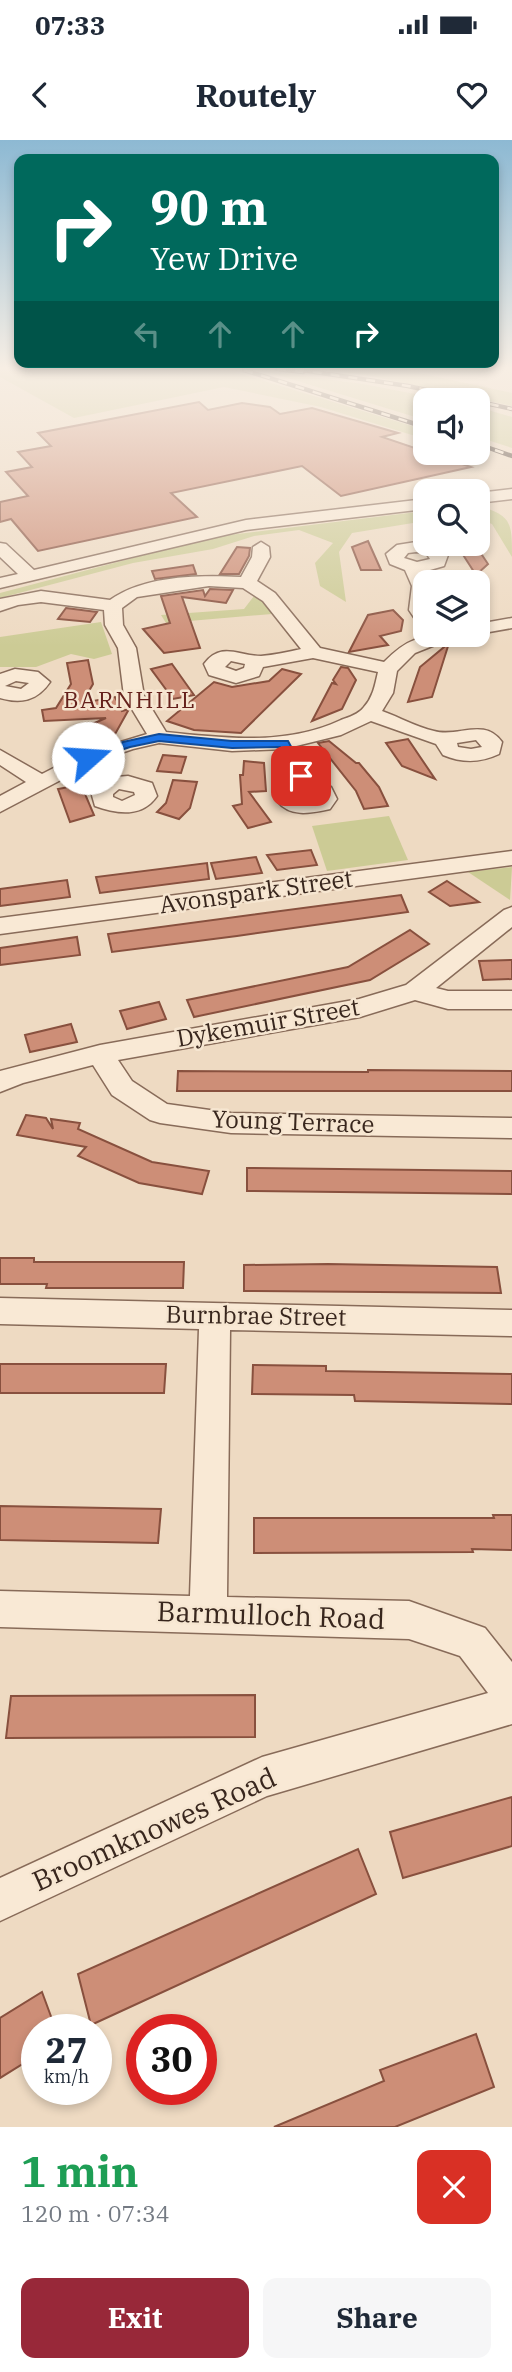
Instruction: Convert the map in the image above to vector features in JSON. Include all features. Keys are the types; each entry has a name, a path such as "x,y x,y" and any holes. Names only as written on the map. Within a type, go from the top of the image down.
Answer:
{"street":[{"path":"490,498 509,499"},
{"path":"0,583 246,524 413,505"},
{"path":"0,548 31,576"},
{"path":"247,583 260,554 283,562"},
{"path":"0,606 35,598 113,606 131,593 153,588 209,581 247,583 269,597 313,652"},
{"path":"113,606 114,625 127,648 134,696 159,737"},
{"path":"490,627 512,623"},
{"path":"0,805 88,758 127,744 159,737 232,745 284,743 334,731 370,714 383,693 388,669 413,647"},
{"path":"256,661 313,652 388,669"},
{"path":"0,682 16,675 27,675 40,682 35,691 27,695 0,691"},
{"path":"370,714 444,739"},
{"path":"284,743 304,786"},
{"path":"0,756 40,782"},
{"path":"88,758 114,783"},
{"name":"Avonspark Street","path":"0,926 512,858"},
{"name":"Dykemuir Street","path":"0,1082 16,1075 100,1054 360,1008 415,991 512,915"},
{"path":"415,991 448,1000 512,1000"},
{"name":"Young Terrace","path":"100,1054 122,1088 160,1112 232,1122 512,1128"},
{"name":"Burnbrae Street","path":"0,1311 512,1323"},
{"path":"208,1612 215,1314"},
{"name":"Barmulloch Road","path":"0,1609 208,1612 409,1620 472,1641 512,1693"},
{"name":"Broomknowes Road","path":"0,1900 262,1777 512,1705"}],"shaded area":[{"path":"490,509 508,522 512,557 492,524"},
{"path":"413,512 413,523 352,533 339,552 346,602 320,586 315,563 333,543 299,530 254,536 213,549 133,563 0,598 0,593 213,537"},
{"path":"254,596 268,601 272,614 166,623 161,615 244,609"},
{"path":"101,622 112,654 94,659 71,654 36,667 0,667 0,637"},
{"path":"389,816 408,860 327,871 312,826"},
{"path":"512,867 510,900 468,872"}],"building":[{"path":"27,462 413,462 413,465 471,467 341,496 302,466 171,493 197,517 38,551 11,519 0,522 0,502 28,496 6,472 32,467"},
{"path":"368,541 381,570 361,570 352,547"},
{"path":"237,547 250,548 249,556 239,574 220,574"},
{"path":"464,556 483,556 488,564 481,570 473,570"},
{"path":"193,565 196,574 155,579 152,571"},
{"path":"210,589 233,590 226,603 182,597 200,648 164,653 143,629 170,623 161,596 203,590 205,596"},
{"path":"66,608 97,612 90,622 58,619"},
{"path":"393,610 403,620 401,631 380,636 388,645 349,652 368,615"},
{"path":"448,647 432,697 408,702 420,667"},
{"path":"88,660 93,684 82,703 115,697 122,711 129,709 114,736 74,732 106,718 44,721 42,710 56,708 71,684 67,663"},
{"path":"172,664 194,695 173,699 151,669"},
{"path":"341,667 348,668 356,680 342,709 312,721 332,683 336,684 333,680"},
{"path":"282,669 301,674 241,733 194,730 167,721 214,682 232,687 269,681"},
{"path":"408,739 435,779 402,766 386,743"},
{"path":"329,741 359,763 379,787 388,806 364,809 356,791 318,743"},
{"path":"163,755 186,757 181,773 157,771"},
{"path":"244,761 264,763 266,791 249,792 271,822 248,828 233,806 242,804 240,775 243,775"},
{"path":"173,780 197,782 190,808 179,819 157,812 166,803"},
{"path":"90,783 85,794 94,815 70,822 58,789"},
{"path":"311,850 317,865 277,870 267,855"},
{"path":"256,857 262,873 216,879 211,863"},
{"path":"207,863 209,879 100,893 96,877"},
{"path":"67,880 70,897 0,906 0,889"},
{"path":"447,881 479,902 450,906 429,892"},
{"path":"401,895 408,912 237,936 112,952 108,934"},
{"path":"410,930 429,944 370,980 194,1017 187,1000 348,967"},
{"path":"77,937 80,955 0,965 0,948"},
{"path":"512,960 512,979 483,980 479,961"},
{"path":"159,1002 166,1019 127,1029 120,1011"},
{"path":"71,1024 77,1042 30,1052 25,1035"},
{"path":"178,1071 512,1071 512,1091 177,1091"},
{"path":"26,1115 46,1118 53,1129 51,1119 80,1123 78,1129 152,1162 209,1171 202,1194 139,1183 78,1156 86,1147 17,1135"},
{"path":"247,1168 512,1171 512,1194 247,1191"},
{"path":"0,1258 34,1258 34,1262 184,1262 183,1288 46,1288 47,1284 0,1284"},
{"path":"244,1265 497,1267 501,1293 244,1291"},
{"path":"0,1364 166,1364 164,1393 0,1393"},
{"path":"253,1365 326,1366 326,1371 512,1374 512,1404 355,1401 354,1395 252,1394"},
{"path":"0,1506 161,1509 158,1543 0,1540"},
{"path":"493,1515 512,1515 512,1550 254,1553 254,1518 494,1518"},
{"path":"255,1695 255,1737 6,1738 11,1696"},
{"path":"512,1797 512,1846 403,1878 390,1832"},
{"path":"358,1849 376,1894 112,2015 88,2014 78,1974"},
{"path":"42,1992 50,2014 21,2014 21,2065 0,2078 0,2018"},
{"path":"476,2034 494,2087 395,2127 274,2127 384,2081 380,2070"}],"district":[{"name":"BARNHILL","path":"130,700"}],"route":[{"path":"88,758 127,744 159,737 232,745 284,743 301,776"}]}
